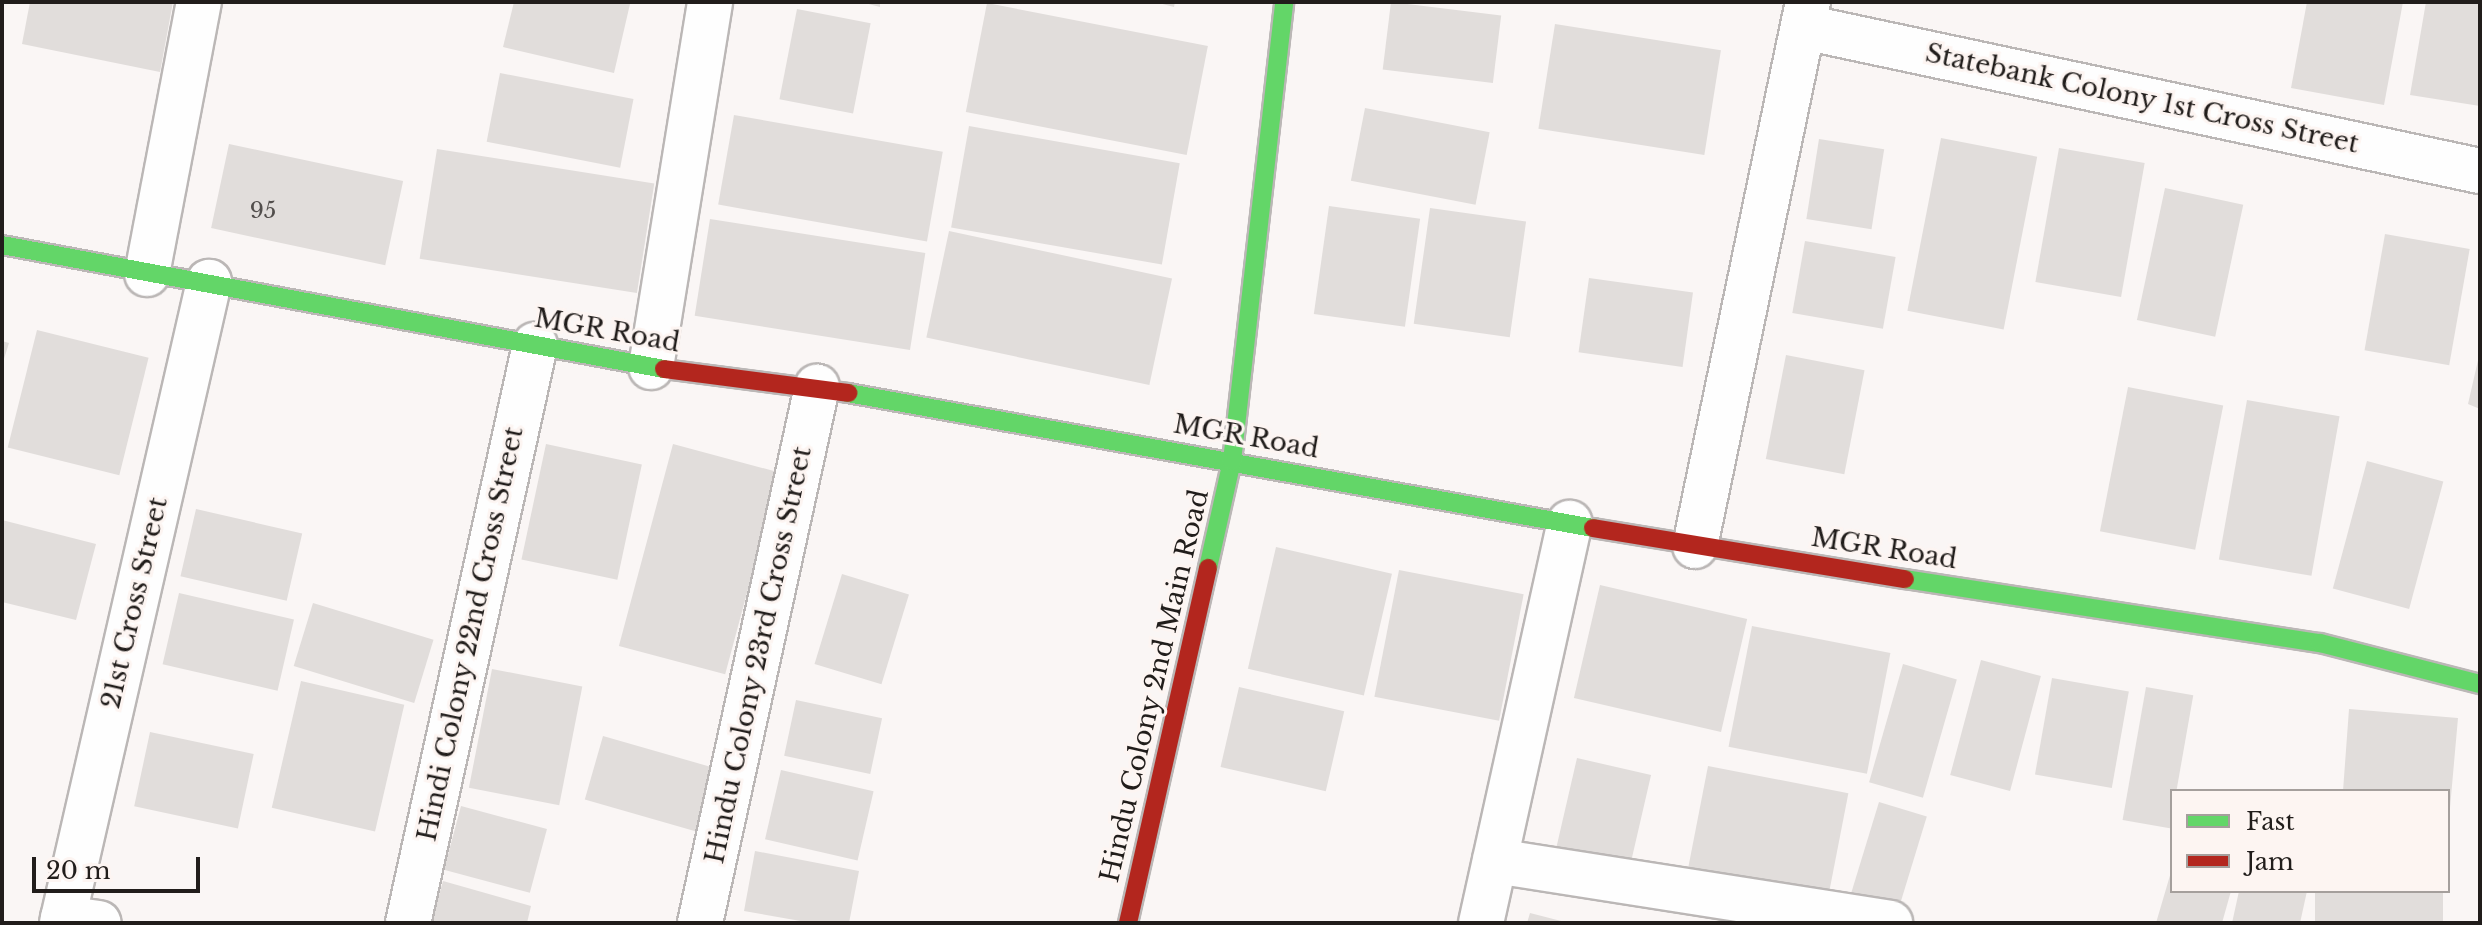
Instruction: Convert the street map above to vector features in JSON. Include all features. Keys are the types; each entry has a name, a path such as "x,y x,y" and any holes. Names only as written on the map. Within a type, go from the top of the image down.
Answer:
{"street":[{"path":"147,274 199,2"},
{"path":"651,367 710,2"},
{"name":"Hindu Colony 2nd Main Road","path":"1128,923 1232,461 1284,2"},
{"path":"1695,546 1806,15"},
{"name":"Statebank Colony 1st Cross Street","path":"1806,15 2480,171"},
{"name":"MGR Road","path":"2,245 651,367 817,387 1695,546 2320,643 2480,684"},
{"name":"21st Cross Street","path":"75,921 209,282"},
{"name":"Hindi Colony 22nd Cross Street","path":"408,923 535,345"},
{"name":"Hindu Colony 23rd Cross Street","path":"700,923 817,387"},
{"path":"1481,923 1570,523"},
{"path":"1495,861 1890,923"}],"building":[{"path":"30,2 173,2 160,72 22,44"},
{"path":"514,2 630,4 614,73 503,47"},
{"path":"861,2 880,2 880,7"},
{"path":"1155,2 1175,2 1174,7"},
{"path":"1391,2 1501,16 1493,83 1383,69"},
{"path":"2307,2 2403,2 2384,105 2291,88"},
{"path":"2426,2 2480,2 2480,106 2410,95"},
{"path":"987,3 1208,46 1187,155 966,112"},
{"path":"797,9 871,23 853,114 779,99"},
{"path":"1555,24 1721,50 1704,155 1538,129"},
{"path":"500,73 634,99 620,168 487,142"},
{"path":"1365,108 1490,132 1476,205 1351,181"},
{"path":"734,115 943,152 927,241 718,205"},
{"path":"969,126 1180,163 1162,265 951,227"},
{"path":"1941,138 2037,157 2004,329 1907,311"},
{"path":"1819,139 1884,149 1872,229 1806,219"},
{"path":"229,144 403,181 385,265 211,228"},
{"path":"2059,148 2145,163 2121,297 2035,282"},
{"path":"437,149 654,183 637,293 420,259"},
{"path":"2165,188 2243,205 2215,337 2137,320"},
{"path":"1329,206 1420,219 1405,327 1314,314"},
{"path":"1430,208 1526,221 1510,337 1414,324"},
{"path":"710,219 925,253 910,350 695,316"},
{"path":"949,231 1172,278 1149,385 926,338"},
{"path":"2385,234 2470,249 2449,365 2365,350"},
{"path":"1805,241 1896,257 1883,329 1792,313"},
{"path":"1589,278 1693,293 1683,367 1579,352"},
{"path":"37,330 149,358 119,475 8,447"},
{"path":"2,341 9,343 3,362 2,362"},
{"path":"1786,355 1865,370 1844,474 1766,459"},
{"path":"2480,356 2480,409 2468,404"},
{"path":"2128,387 2223,406 2195,550 2100,531"},
{"path":"2247,400 2340,416 2311,576 2219,560"},
{"path":"546,444 642,464 617,580 521,559"},
{"path":"673,444 779,472 725,674 619,646"},
{"path":"2367,461 2443,481 2409,609 2333,589"},
{"path":"196,509 302,534 287,601 180,576"},
{"path":"2,520 96,544 76,620 2,602"},
{"path":"1276,547 1392,574 1364,696 1248,669"},
{"path":"1399,570 1524,594 1499,721 1374,697"},
{"path":"842,574 909,594 881,684 815,664"},
{"path":"1600,585 1747,619 1721,732 1574,698"},
{"path":"179,593 294,620 278,691 163,664"},
{"path":"313,603 433,640 414,703 294,666"},
{"path":"1752,626 1890,653 1867,774 1729,747"},
{"path":"1981,660 2041,676 2010,791 1950,775"},
{"path":"1903,664 1957,679 1923,798 1869,782"},
{"path":"492,669 582,687 559,805 469,788"},
{"path":"2052,678 2129,692 2112,788 2035,775"},
{"path":"301,681 404,705 375,832 272,808"},
{"path":"1239,687 1344,711 1326,791 1221,767"},
{"path":"2146,687 2193,695 2177,789 2170,789 2170,828 2123,820"},
{"path":"796,700 882,718 870,774 784,756"},
{"path":"2349,709 2458,718 2450,808 2450,789 2343,789"},
{"path":"150,732 254,754 238,828 134,806"},
{"path":"603,736 714,768 695,831 585,799"},
{"path":"1577,758 1651,775 1631,864 1557,847"},
{"path":"1708,766 1848,793 1828,898 1688,871"},
{"path":"781,770 874,791 858,861 765,839"},
{"path":"1879,802 1927,817 1894,923 1847,908"},
{"path":"461,806 547,829 530,893 444,870"},
{"path":"755,851 859,871 849,923 812,923 744,911"},
{"path":"2170,875 2170,893 2230,893 2222,923 2156,923"},
{"path":"443,881 531,906 527,923 431,923"},
{"path":"2239,893 2307,893 2300,923 2232,923"},
{"path":"2315,893 2443,893 2443,923 2315,923"},
{"path":"1530,913 1565,922 1565,923 1527,923"}],"traffic: fast":[{"path":"1208,568 1232,461 1284,2"},
{"path":"2,245 664,369"},
{"path":"848,393 1593,528"},
{"path":"1905,579 2320,643 2480,684"}],"traffic: jam":[{"path":"664,369 848,393"},
{"path":"1593,528 1905,579"},
{"path":"1128,923 1208,568"}]}
